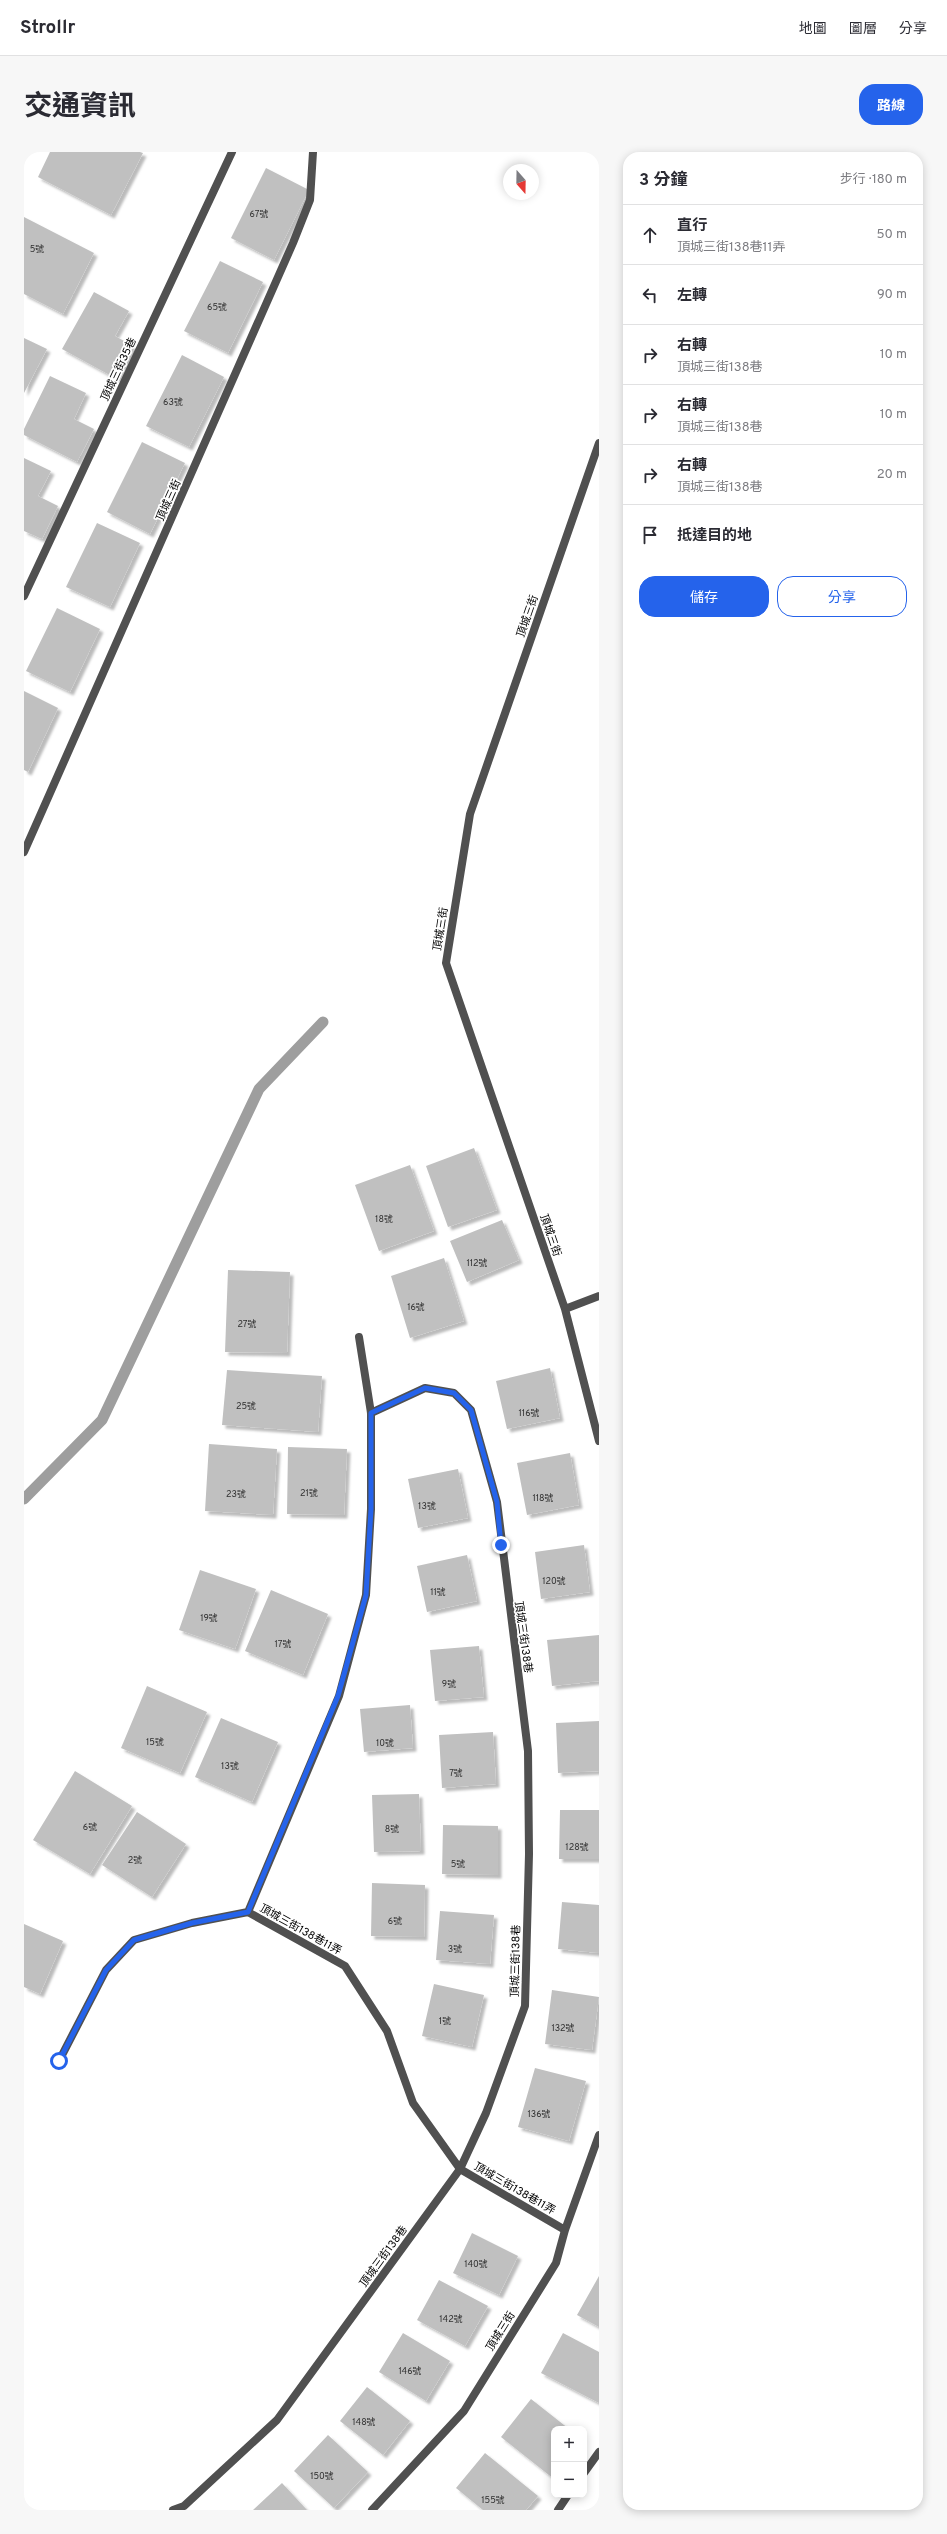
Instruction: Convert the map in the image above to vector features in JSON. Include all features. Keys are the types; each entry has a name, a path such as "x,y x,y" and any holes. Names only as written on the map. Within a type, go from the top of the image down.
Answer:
{"lane":[{"name":"頂城三街35巷","path":"24,596 232,152"},
{"name":"頂城三街","path":"24,852 293,243 310,200 313,152"},
{"name":"頂城三街","path":"599,443 470,814 446,963 565,1309 599,1441"},
{"path":"565,1309 599,1296"},
{"path":"248,1912 338,1696 366,1595 371,1509 371,1413 359,1337"},
{"name":"頂城三街138巷","path":"173,2510 184,2506 276,2420 460,2169 486,2113 525,2006 529,1854 528,1751 497,1502 471,1410 454,1393 425,1388 371,1413"},
{"name":"頂城三街138巷11弄","path":"59,2061 106,1970 134,1940 192,1923 248,1912 345,1966 387,2031 413,2103 460,2169 565,2230"},
{"name":"頂城三街","path":"372,2510 464,2410 556,2263 565,2230 599,2135"},
{"path":"587,2469 599,2452"},
{"path":"558,2510 566,2498"}],"building":[{"path":"50,152 143,153 111,215 38,177"},
{"path":"266,168 309,190 274,260 231,238"},
{"path":"24,217 94,253 63,314 24,294"},
{"path":"220,261 263,282 228,353 184,331"},
{"path":"94,292 129,311 115,336 135,347 117,379 62,349"},
{"path":"24,338 47,349 24,393"},
{"path":"182,355 224,377 189,447 146,426"},
{"path":"50,376 86,393 74,419 94,429 77,462 24,435 24,429"},
{"path":"142,442 185,463 150,534 107,512"},
{"path":"24,458 51,471 38,496 58,506 42,539 24,531"},
{"path":"97,523 140,543 110,607 66,587"},
{"path":"57,608 100,629 70,692 26,671"},
{"path":"24,691 58,708 28,772 24,770"},
{"path":"474,1148 497,1210 448,1227 426,1166"},
{"path":"410,1165 434,1231 379,1251 355,1185"},
{"path":"502,1220 519,1260 467,1282 450,1241"},
{"path":"444,1258 464,1321 410,1338 391,1276"},
{"path":"228,1270 290,1272 287,1353 225,1352"},
{"path":"550,1368 560,1418 507,1429 496,1381"},
{"path":"227,1370 322,1376 318,1432 222,1425"},
{"path":"209,1444 277,1449 273,1515 205,1511"},
{"path":"288,1447 347,1449 344,1515 287,1514"},
{"path":"570,1453 579,1505 527,1515 517,1463"},
{"path":"458,1469 468,1518 418,1528 408,1479"},
{"path":"584,1545 590,1592 541,1599 535,1552"},
{"path":"467,1555 477,1601 427,1612 417,1566"},
{"path":"200,1570 256,1589 235,1649 179,1630"},
{"path":"271,1590 328,1614 303,1675 245,1651"},
{"path":"599,1635 599,1681 552,1686 547,1640"},
{"path":"479,1646 484,1697 435,1701 430,1650"},
{"path":"147,1686 207,1712 180,1773 121,1748"},
{"path":"410,1705 413,1748 364,1752 360,1709"},
{"path":"221,1718 278,1742 252,1802 195,1777"},
{"path":"599,1721 599,1771 558,1773 556,1723"},
{"path":"493,1732 496,1784 442,1788 439,1735"},
{"path":"75,1771 132,1806 90,1874 33,1840"},
{"path":"419,1794 421,1851 374,1852 372,1795"},
{"path":"560,1810 599,1810 599,1859 559,1859"},
{"path":"137,1812 186,1844 152,1897 102,1865"},
{"path":"443,1825 498,1826 498,1875 442,1874"},
{"path":"372,1883 425,1885 424,1937 371,1936"},
{"path":"562,1902 599,1905 599,1953 558,1949"},
{"path":"440,1911 494,1915 490,1964 436,1960"},
{"path":"24,1924 63,1941 40,1994 24,1987"},
{"path":"434,1984 484,1995 472,2047 422,2036"},
{"path":"552,1990 599,1997 592,2050 545,2044"},
{"path":"535,2068 586,2081 569,2141 518,2127"},
{"path":"472,2233 518,2256 499,2295 453,2273"},
{"path":"599,2276 599,2327 577,2315"},
{"path":"439,2280 488,2306 465,2346 417,2320"},
{"path":"403,2333 450,2361 426,2401 379,2372"},
{"path":"563,2333 599,2352 599,2403 541,2373"},
{"path":"367,2387 410,2421 383,2455 340,2421"},
{"path":"531,2399 565,2426 551,2426 551,2477 501,2437"},
{"path":"328,2435 368,2472 334,2508 294,2471"},
{"path":"485,2453 538,2496 526,2510 483,2510 456,2488"},
{"path":"282,2483 307,2510 253,2510"}],"waterway":[{"path":"24,1499 102,1420 259,1089 323,1022"}],"route":[{"path":"59,2061 106,1970 134,1940 192,1923 248,1912 338,1696 366,1595 371,1509 371,1413 425,1388 454,1393 471,1410 497,1502 501,1545"}]}
